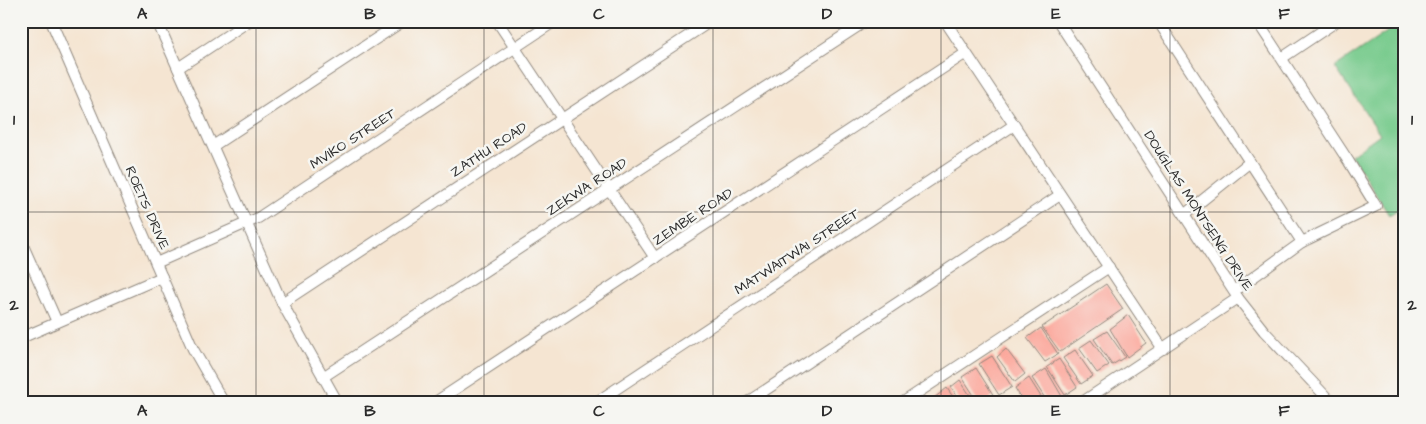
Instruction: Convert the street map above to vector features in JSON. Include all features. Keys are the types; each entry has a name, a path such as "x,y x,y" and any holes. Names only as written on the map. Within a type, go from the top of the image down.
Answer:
{"street":[{"name":"ROETS DRIVE","path":"50,21 193,348 224,403"},
{"path":"157,21 282,303 338,403"},
{"path":"178,68 250,21"},
{"path":"213,146 403,21"},
{"path":"497,21 655,258"},
{"name":"MVIKO STREET","path":"156,263 262,215 555,21"},
{"name":"ZATHU ROAD","path":"282,303 711,21"},
{"name":"ZEKWA ROAD","path":"323,377 866,21"},
{"path":"945,21 1163,349"},
{"name":"DOUGLAS MONTSENG DRIVE","path":"1058,21 1236,295 1264,330 1332,403"},
{"path":"1158,21 1302,242"},
{"path":"1081,403 1163,349 1236,295 1302,242 1376,206 1350,162 1257,21"},
{"path":"1282,58 1337,21"},
{"name":"ZEMBE ROAD","path":"434,403 966,53"},
{"name":"MATWAITWAI STREET","path":"595,403 1014,125"},
{"path":"1184,215 1250,162"},
{"path":"746,403 1060,195"},
{"path":"21,241 57,322"},
{"path":"902,403 1108,267"},
{"path":"21,338 162,277"}],"green space":[{"path":"1405,21 1405,205 1389,215 1351,155 1380,134 1335,67"}],"building":[{"path":"1106,284 1123,309 1060,352 1042,327"},
{"path":"1128,315 1146,343 1127,357 1110,329"},
{"path":"1041,328 1058,354 1045,362 1027,338"},
{"path":"1107,331 1125,357 1112,365 1094,339"},
{"path":"1091,340 1109,365 1097,373 1079,348"},
{"path":"1006,349 1025,374 1015,382 997,357"},
{"path":"1075,350 1093,376 1081,384 1063,358"},
{"path":"992,356 1012,387 999,395 979,364"},
{"path":"1059,359 1077,387 1065,395 1047,367"},
{"path":"976,368 994,396 984,403 979,403 962,377"},
{"path":"1046,369 1063,398 1055,403 1048,403 1032,378"},
{"path":"1029,378 1045,403 1024,403 1015,388"},
{"path":"960,380 975,403 962,403 951,387"},
{"path":"947,388 957,403 937,403 934,398"}]}
